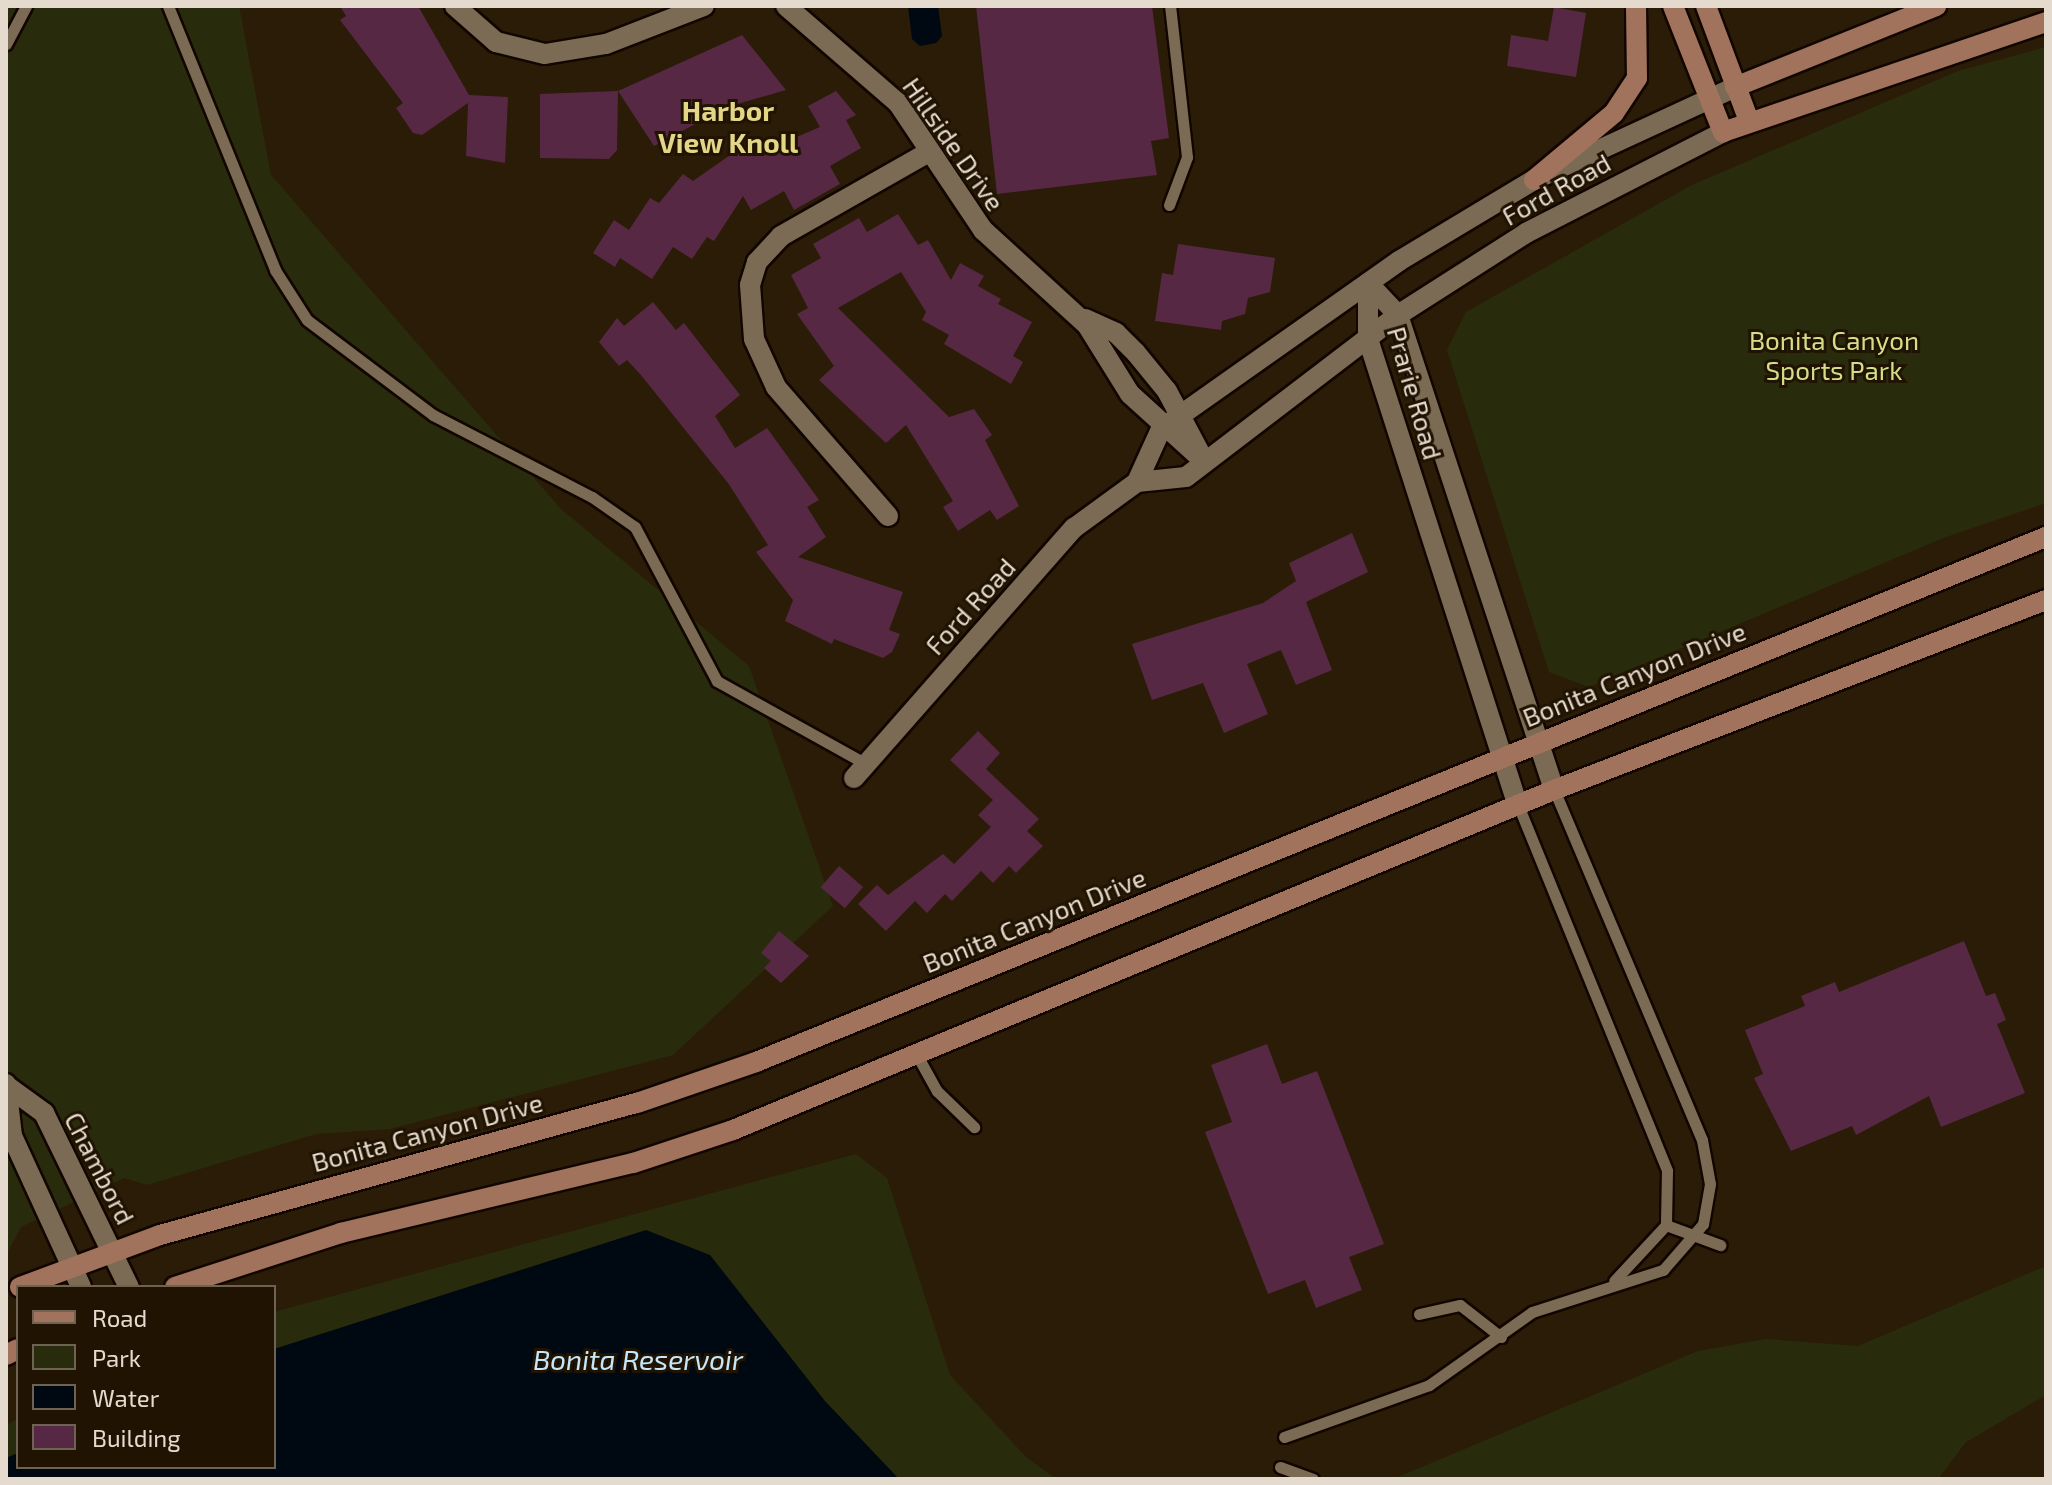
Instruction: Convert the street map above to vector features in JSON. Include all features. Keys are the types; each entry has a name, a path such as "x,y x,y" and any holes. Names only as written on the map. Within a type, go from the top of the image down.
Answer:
{"main road":[{"path":"1534,180 1614,113 1637,78 1636,6"},
{"path":"1673,6 1723,132"},
{"path":"1706,6 1749,121"},
{"name":"Ford Road","path":"1735,87 1936,6"},
{"name":"Ford Road","path":"1723,132 2046,22"},
{"name":"Bonita Canyon Drive","path":"24,1285 112,1251 324,1185 637,1103 756,1062 1504,754 2046,537"},
{"path":"181,1285 341,1233 633,1163 918,1057 1554,790 2046,600"}],"street":[{"path":"455,6 496,42 545,54 620,39 704,6"},
{"name":"Hillside Drive","path":"786,6 898,103 983,230 1078,316 1161,429 1205,462"},
{"name":"Ford Road","path":"860,771 1074,528 1137,482 1161,429 1368,283 1534,180 1735,87"},
{"name":"Ford Road","path":"1137,482 1186,477 1398,315 1526,233 1723,132"},
{"path":"888,516 776,387 754,339 750,285 781,236 929,152"},
{"name":"Prarie Road","path":"1368,283 1398,315 1554,790"},
{"name":"Prarie Road","path":"1368,283 1368,339 1518,805"},
{"name":"Hillside Drive","path":"1078,316 1116,333 1180,415 1205,462"},
{"name":"Chambord","path":"7,1085 44,1113 128,1285"},
{"name":"Chambord","path":"7,1085 12,1136 80,1285"}],"lane":[{"path":"6,44 26,6"},
{"path":"168,6 275,270 307,320 433,415 635,527 717,681 860,771"},
{"path":"1169,205 1187,157 1170,6"},
{"path":"1284,1437 1429,1385 1501,1337 1532,1312 1613,1282 1663,1270 1694,1237 1710,1184 1702,1140 1554,790"},
{"path":"1518,805 1667,1171 1666,1225 1613,1282"},
{"path":"918,1057 937,1091 974,1127"},
{"path":"1666,1225 1720,1245"},
{"path":"1419,1314 1460,1305 1501,1337"},
{"path":"1280,1467 1313,1479"}],"green space":[{"path":"6,6 239,6 271,175 560,508 749,666 833,906 673,1055 390,1129 316,1134 147,1185 124,1178 21,1227 6,1256"},
{"name":"Bonita Canyon Sports Park","path":"2046,47 2046,503 1946,537 1589,687 1549,672 1447,350 1466,312 1692,185 1958,71"},
{"name":"Bonita Reservoir","path":"856,1154 887,1178 950,1375 1026,1457 1056,1479 6,1479 6,1425 16,1420 16,1469 276,1469 276,1311"},
{"path":"2046,1266 2046,1395 1966,1442 1938,1479 1393,1479 1698,1351 1766,1339 1858,1346"}],"water":[{"path":"908,6 938,6 942,36 936,43 920,46 912,39"},
{"name":"Bonita Reservoir","path":"646,1230 710,1255 825,1401 899,1479 6,1479 6,1458 16,1454 16,1469 276,1469 276,1348"}],"building":[{"path":"340,6 418,6 469,95 508,97 505,163 466,156 468,103 422,135 413,133 396,108 403,103 340,20 346,16"},
{"path":"976,6 1152,6 1169,138 1151,141 1157,175 997,194"},
{"path":"1554,7 1586,13 1576,77 1507,66 1511,35 1548,41"},
{"path":"742,35 786,90 727,107 654,146 618,91"},
{"path":"618,91 617,150 609,159 540,158 540,94"},
{"path":"836,91 856,115 846,120 861,148 830,166 840,184 794,210 784,191 751,210 743,196 714,241 707,237 692,259 673,247 652,279 620,258 615,267 593,253 614,220 629,230 650,198 659,203 683,174 693,181 746,144 752,156 820,127 808,106"},
{"path":"898,214 918,245 928,240 951,280 960,263 984,276 978,286 1001,299 998,304 1032,322 1013,356 1023,362 1011,384 944,344 949,335 922,320 926,312 901,272 838,308 949,417 974,409 992,435 985,440 1019,506 997,520 990,510 958,531 943,507 953,501 906,425 886,443 819,380 834,366 797,314 808,308 791,275 821,258 813,244 859,218 867,232"},
{"path":"1178,244 1275,258 1270,292 1248,298 1245,314 1222,321 1221,330 1155,321 1162,273 1173,275"},
{"path":"653,302 676,330 684,323 740,395 715,416 735,448 767,428 819,500 807,507 826,537 798,557 903,592 889,630 900,634 892,652 883,658 834,639 832,644 785,621 793,600 756,552 768,545 728,483 640,374 627,360 619,366 599,342 617,318 624,326"},
{"path":"1352,533 1368,572 1306,602 1332,670 1296,685 1281,650 1247,664 1268,714 1224,733 1203,683 1152,700 1132,644 1263,603 1296,581 1289,563"},
{"path":"978,731 1000,753 986,769 1039,819 1027,831 1043,846 1016,873 1009,866 993,883 981,871 952,901 945,894 927,913 915,901 886,931 858,904 877,885 888,895 943,854 954,864 991,827 978,815 993,800 950,760"},
{"path":"839,866 863,887 845,908 821,887"},
{"path":"779,931 809,956 781,983 764,968 771,961 761,953"},
{"path":"1964,941 1986,996 1995,993 2006,1020 1997,1024 2025,1093 1941,1127 1929,1096 1856,1135 1852,1126 1791,1151 1754,1078 1763,1074 1745,1030 1805,1006 1801,996 1835,982 1839,992"},
{"path":"1267,1044 1282,1084 1317,1071 1384,1244 1349,1257 1362,1290 1316,1308 1305,1280 1268,1294 1205,1132 1232,1122 1211,1065"}],"district":[{"name":"Harbor View Knoll","path":"728,126"}]}
